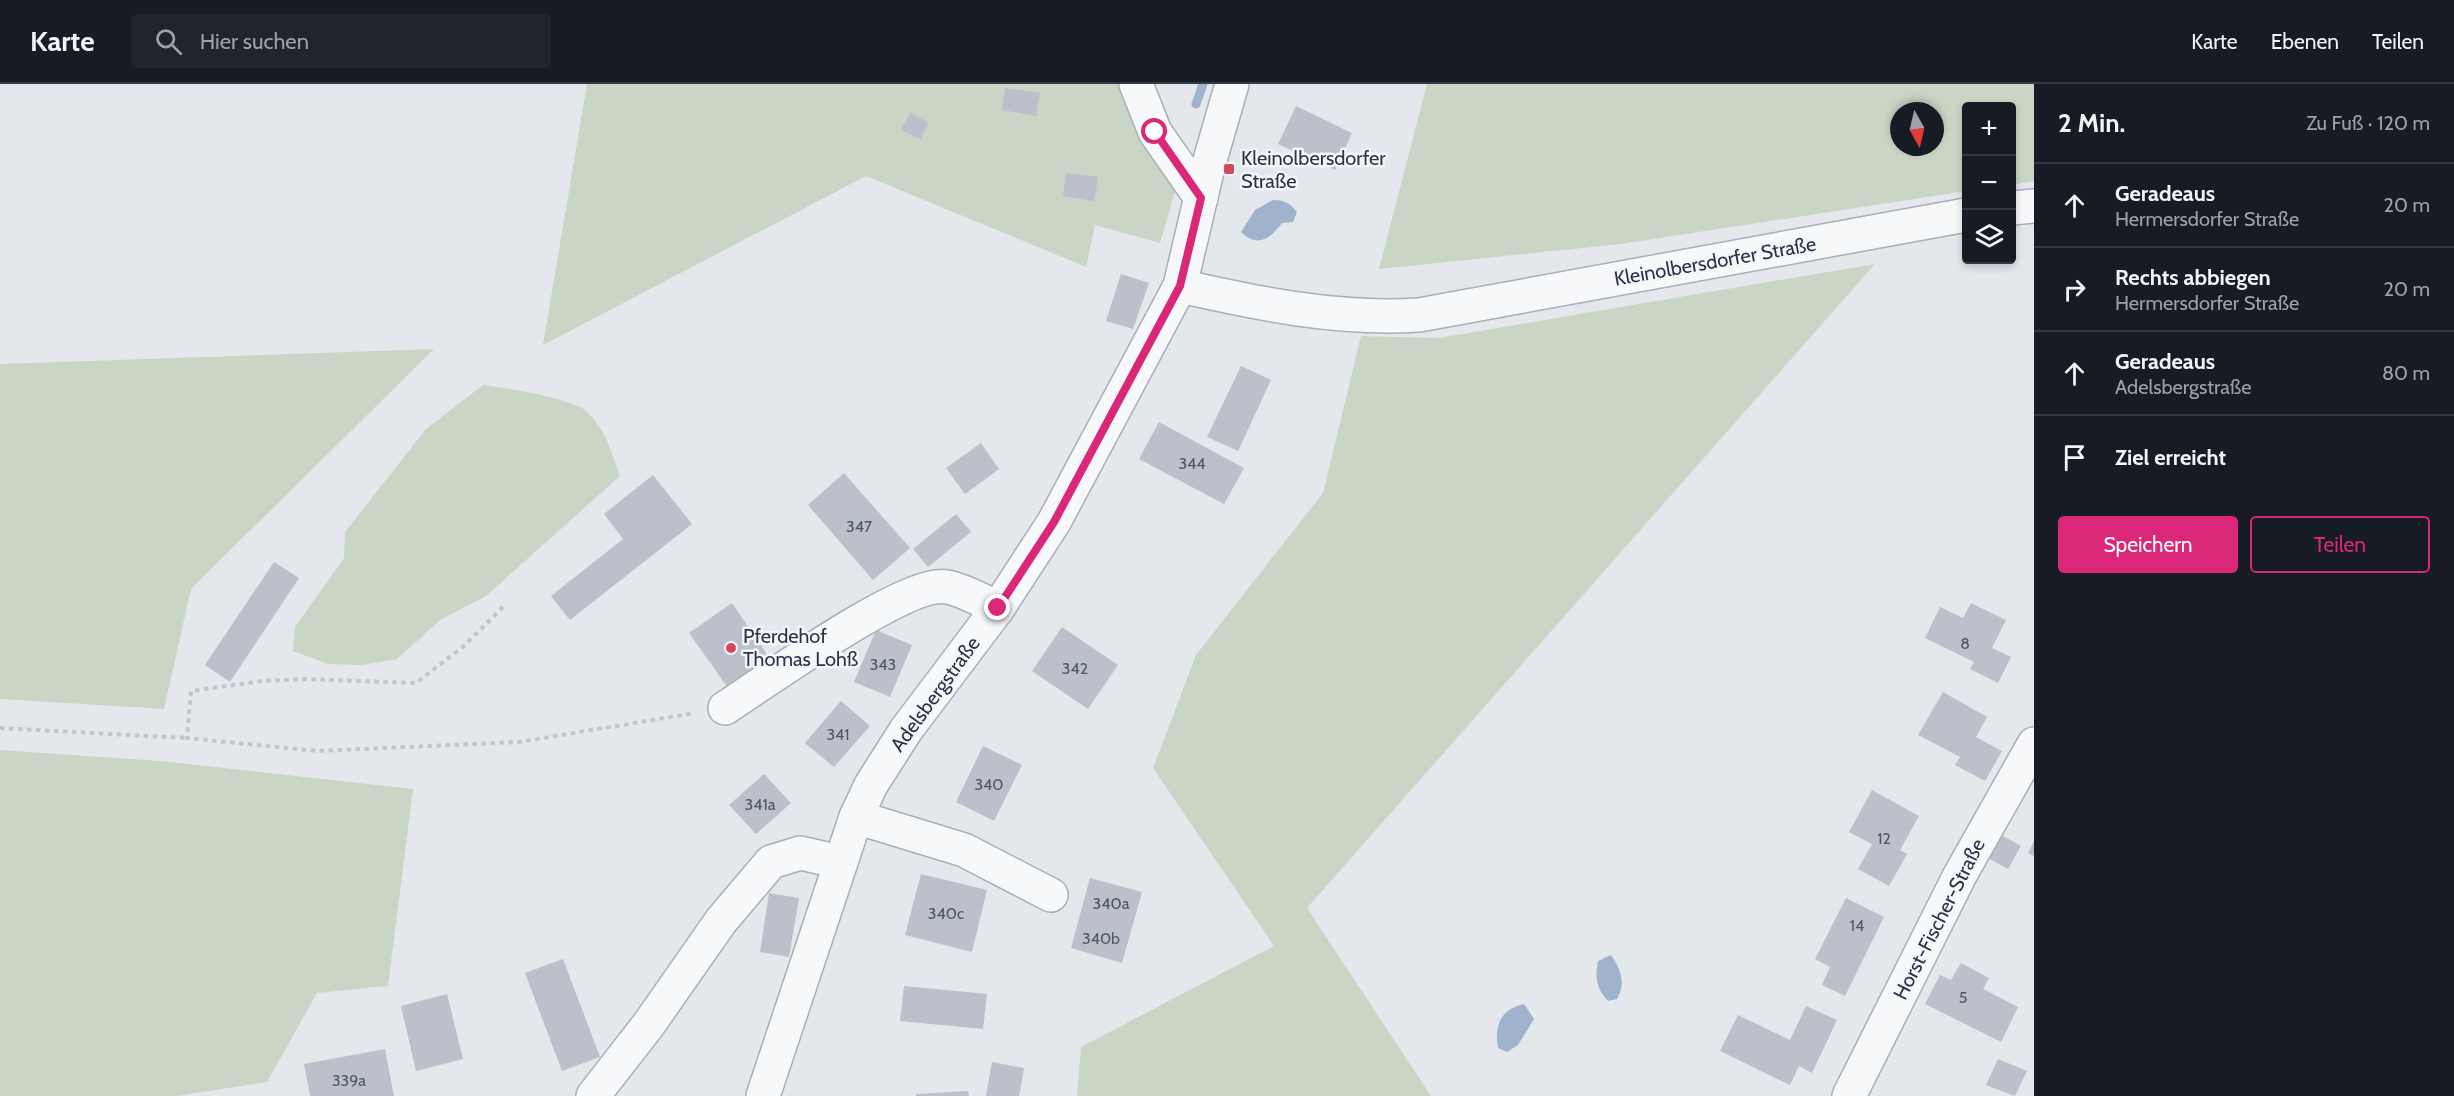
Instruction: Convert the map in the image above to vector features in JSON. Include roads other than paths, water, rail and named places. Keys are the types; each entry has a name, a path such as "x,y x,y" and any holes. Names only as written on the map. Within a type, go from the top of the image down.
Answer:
{"street":[{"path":"1136,84 1155,132 1201,198"},
{"name":"Adelsbergstraße","path":"763,1096 856,817 871,785 906,730 998,608 1054,522 1180,286 1201,198 1233,84"},
{"path":"2016,208 2034,206"},
{"name":"Kleinolbersdorfer Straße","path":"1180,286 1321,314 1386,317 1419,315 1962,216"},
{"path":"725,708 870,614 927,588 947,587 998,608"},
{"name":"Horst-Fischer-Straße","path":"1849,1096 1960,874 2034,744"},
{"path":"856,817 964,850 1051,895"},
{"path":"593,1096 649,1024 721,921 771,862 800,853 841,861"}],"water":[{"path":"1273,200 1286,203 1297,212 1293,222 1282,223 1268,237 1259,241 1241,232 1255,210"},
{"path":"1611,955 1620,971 1622,982 1617,999 1608,1001 1597,983 1597,973 1598,961"},
{"path":"1524,1004 1534,1019 1518,1045 1507,1052 1498,1048 1497,1032 1501,1019 1516,1006"}],"waterway":[{"path":"1196,104 1203,84"}],"place":[{"name":"Kleinolbersdorfer Straße","path":"1229,169"},
{"name":"Pferdehof Thomas Lohß","path":"731,648"}]}
